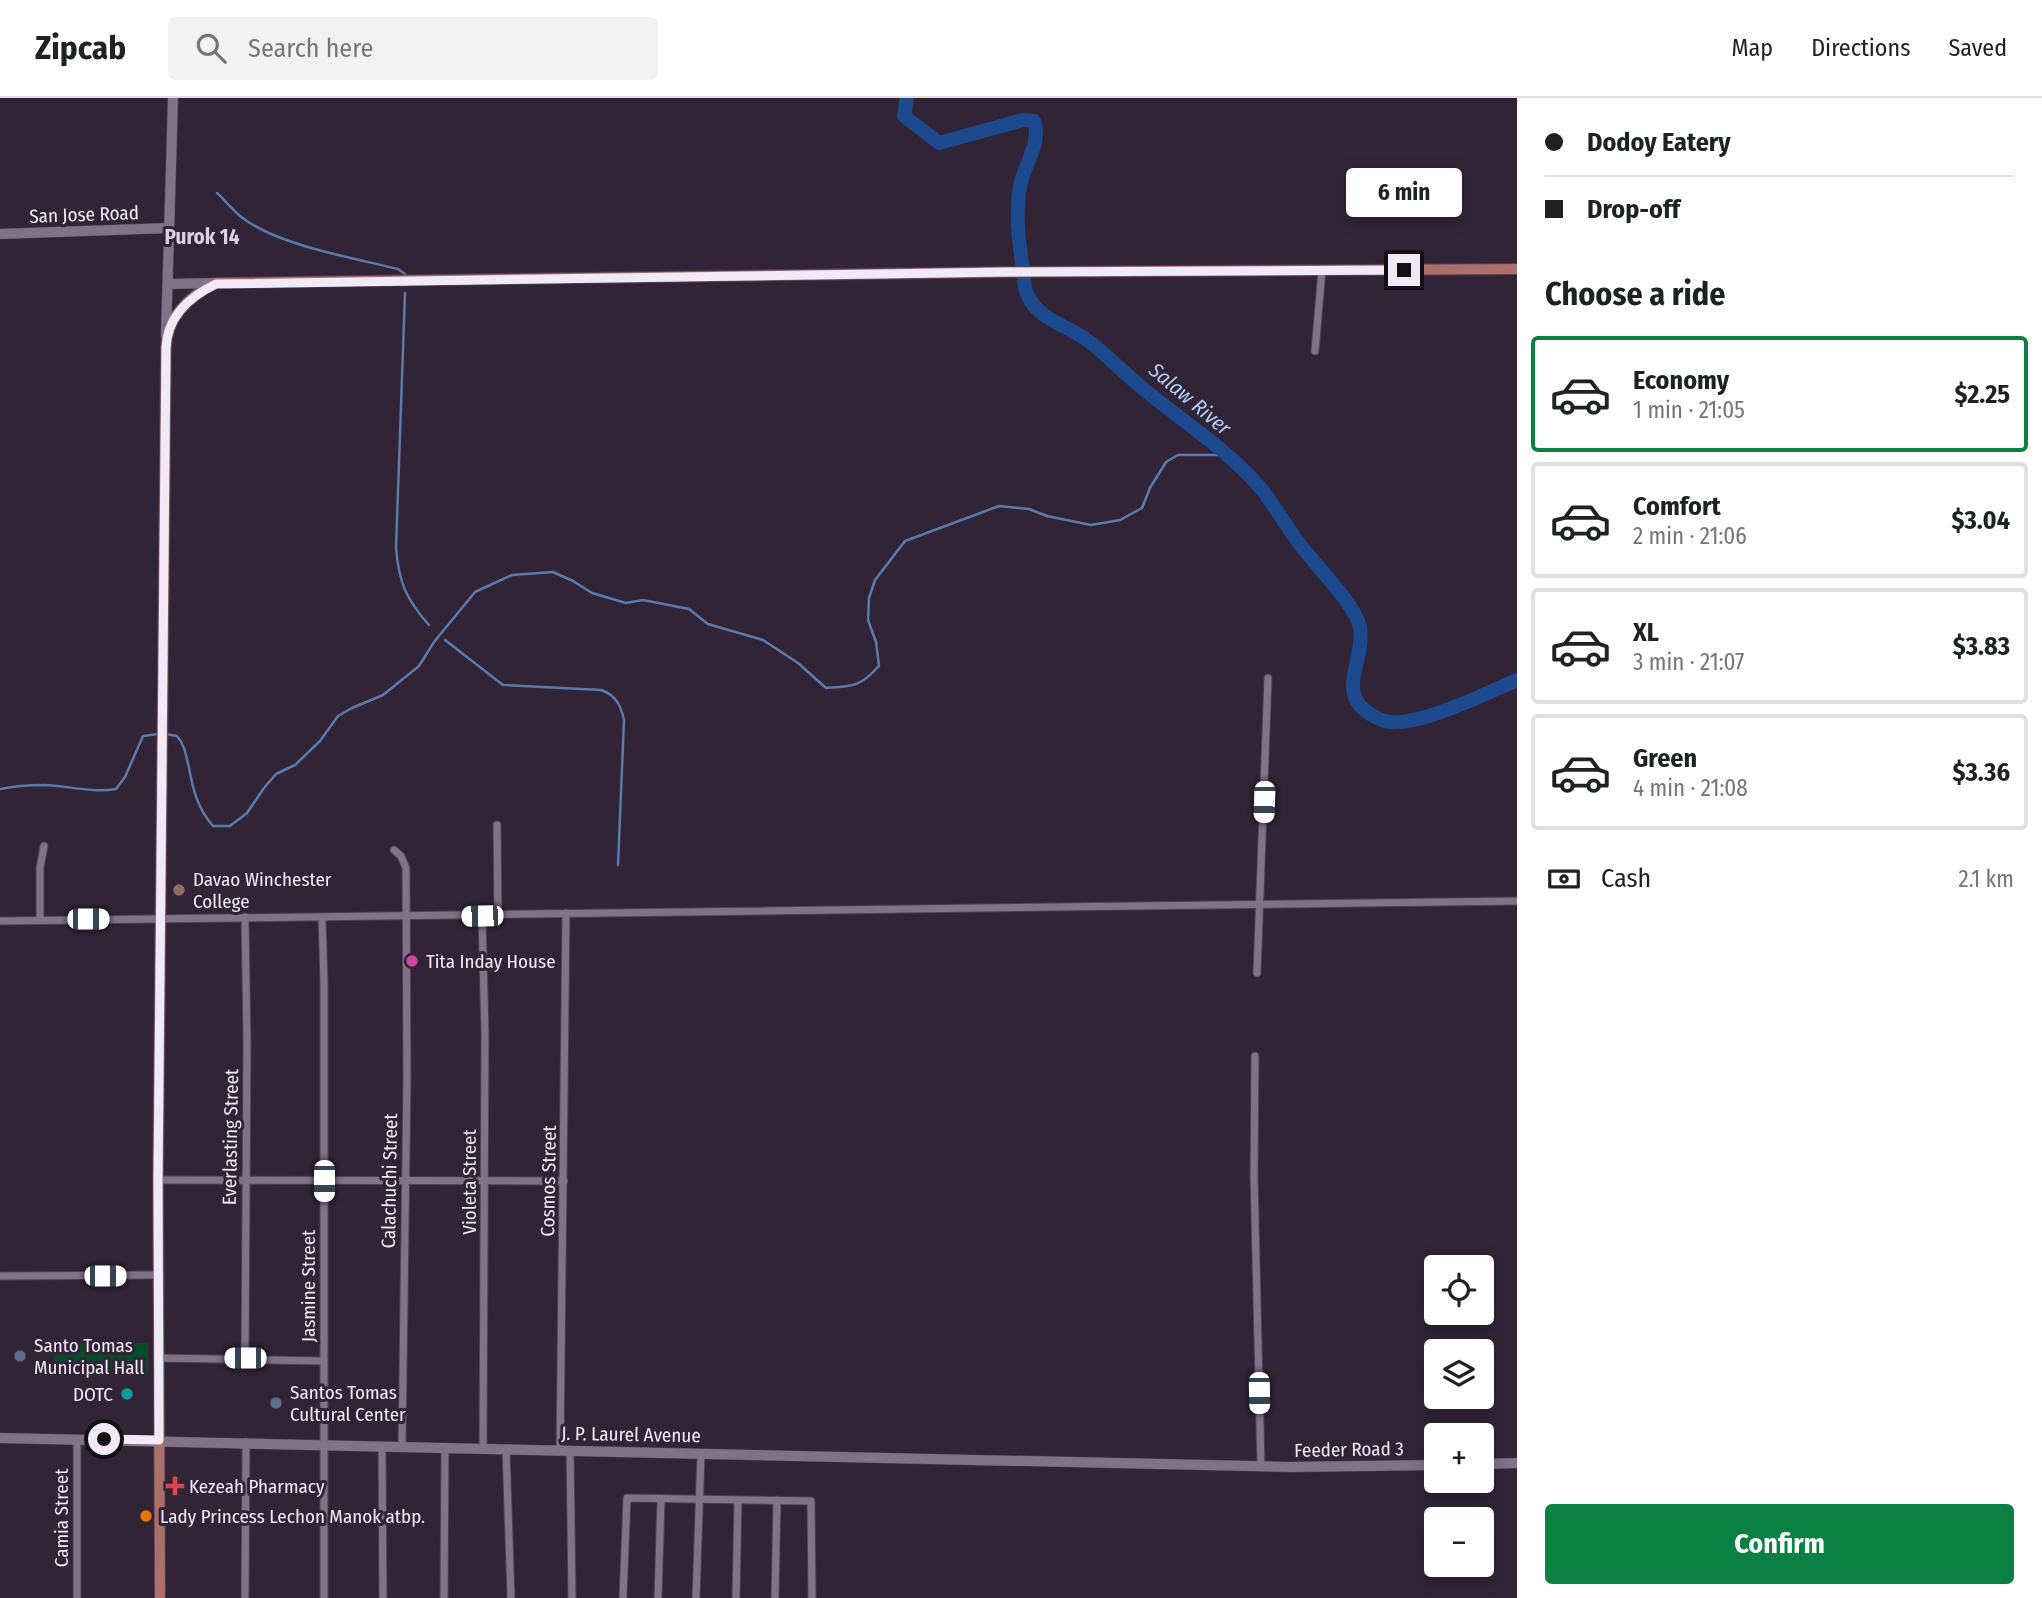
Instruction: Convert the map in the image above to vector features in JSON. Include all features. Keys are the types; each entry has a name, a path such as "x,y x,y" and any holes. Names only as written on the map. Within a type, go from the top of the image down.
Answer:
{"main road":[{"path":"160,1598 158,1180 166,338 184,305 193,296 216,284 1007,272 1517,269"}],"street":[{"path":"166,338 173,98"},
{"name":"San Jose Road","path":"0,234 169,228"},
{"path":"1315,351 1322,270"},
{"path":"168,284 216,284"},
{"path":"1257,973 1268,678"},
{"path":"497,825 499,915"},
{"path":"40,919 40,868 44,846"},
{"name":"Calachuchi Street","path":"394,850 401,856 406,868 402,1446"},
{"path":"0,921 1517,901"},
{"name":"Cosmos Street","path":"566,913 565,1450 572,1598"},
{"name":"Violeta Street","path":"482,916 485,1034 484,1448"},
{"name":"Everlasting Street","path":"245,917 245,1358"},
{"name":"Jasmine Street","path":"323,918 324,1598"},
{"path":"1255,1056 1254,1189 1261,1467"},
{"path":"158,1180 564,1181"},
{"path":"0,1276 159,1275"},
{"path":"159,1358 324,1361"},
{"name":"J. P. Laurel Avenue","path":"0,1438 1261,1467"},
{"name":"Camia Street","path":"77,1439 77,1598"},
{"path":"246,1442 246,1598"},
{"path":"382,1446 383,1598"},
{"path":"444,1447 444,1598"},
{"path":"506,1448 511,1598"},
{"path":"696,1598 701,1453"},
{"path":"1494,1464 1517,1463"},
{"name":"Feeder Road 3","path":"1261,1467 1424,1465"},
{"path":"623,1598 627,1498 811,1501 811,1598"},
{"path":"658,1598 660,1499"},
{"path":"736,1598 738,1500"},
{"path":"775,1598 777,1500"}],"green space":[{"path":"63,1343 148,1343 148,1373 64,1372 57,1368 53,1359 56,1348"}],"waterway":[{"name":"Salaw River","path":"907,98 904,116 939,143 1023,120 1034,121 1036,137 1022,178 1018,207 1020,249 1028,296 1039,311 1091,343 1139,385 1222,450 1263,491 1357,619 1360,641 1353,691 1366,711 1382,720 1411,721 1450,709 1517,680"},
{"path":"217,193 244,219 277,237 398,269 405,274"},
{"path":"405,293 396,548 405,590 429,625"},
{"path":"165,734 177,736 182,743 192,784 203,813 213,826 230,826 247,813 276,774 295,765 320,741 338,716 383,695 419,666 434,642 475,592 512,575 553,572 592,593 626,603 643,600 689,609 708,624 763,640 798,663 826,688 850,686 861,682 879,666 876,642 868,620 869,598 875,580 905,541 999,506 1029,509 1047,516 1091,525 1120,520 1142,508 1150,488 1166,462 1178,455 1228,455"},
{"path":"445,640 503,685 601,690 617,702 624,720 618,865"},
{"path":"0,789 44,785 89,790 116,789 125,777 143,736 158,734"}],"place":[{"name":"Davao Winchester College","path":"179,890"},
{"name":"Tita Inday House","path":"412,961"},
{"name":"Santo Tomas Municipal Hall","path":"20,1356"},
{"name":"DOTC","path":"127,1394"},
{"name":"Santos Tomas Cultural Center","path":"276,1403"},
{"name":"Kezeah Pharmacy","path":"175,1486"},
{"name":"Lady Princess Lechon Manok atbp.","path":"146,1516"}],"district":[{"name":"Purok 14","path":"202,237"}],"route":[{"path":"104,1439 159,1440 158,1180 166,338 177,315 193,296 216,284 1007,272 1404,270"}]}
